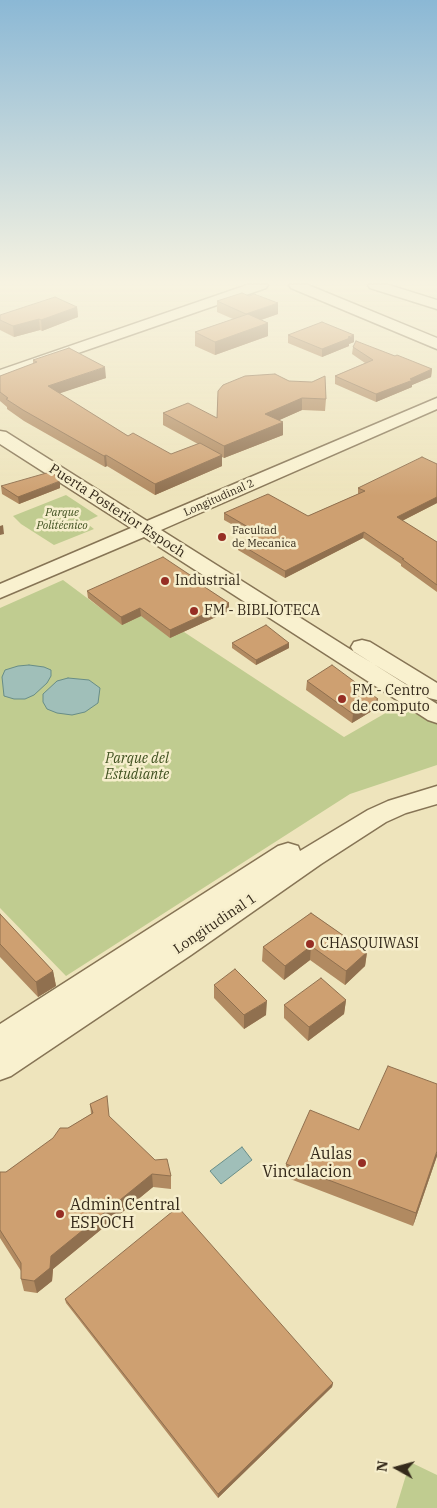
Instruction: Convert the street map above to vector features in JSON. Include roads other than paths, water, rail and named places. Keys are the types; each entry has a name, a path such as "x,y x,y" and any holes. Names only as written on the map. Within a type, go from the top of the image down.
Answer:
{"street":[{"path":"0,364 26,355"},
{"path":"0,375 57,355"},
{"name":"Longitudinal 2","path":"0,592 146,522 283,463 437,392"},
{"name":"Longitudinal 2","path":"283,463 437,403"},
{"name":"Puerta Posterior Espoch","path":"0,422 146,522 437,715"},
{"name":"Puerta Posterior Espoch","path":"0,436 437,692"},
{"name":"Longitudinal 2","path":"0,577 146,522"},
{"name":"Longitudinal 1","path":"0,1041 299,846 374,802 437,779"},
{"name":"Longitudinal 1","path":"0,1066 181,947 311,857 377,816 397,807 437,795"}],"water":[{"path":"29,665 51,670 51,676 47,683 34,695 25,699 14,699 4,696 2,677 5,670"},
{"path":"68,678 89,680 100,688 98,703 85,712 72,715 57,713 47,709 43,702 43,694 57,681"},
{"path":"242,1147 252,1160 221,1184 210,1171"}],"place":[{"name":"Facultad de Mecanica","path":"222,537"},
{"name":"Industrial","path":"165,581"},
{"name":"FM - BIBLIOTECA","path":"194,611"},
{"name":"FM - Centro de computo","path":"342,699"},
{"name":"CHASQUIWASI","path":"310,944"},
{"name":"Aulas Vinculacion","path":"362,1163"},
{"name":"Admin Central ESPOCH","path":"60,1214"}],"park label":[{"name":"Parque Politécnico","path":"62,519"},
{"name":"Parque del Estudiante","path":"137,768"}]}
